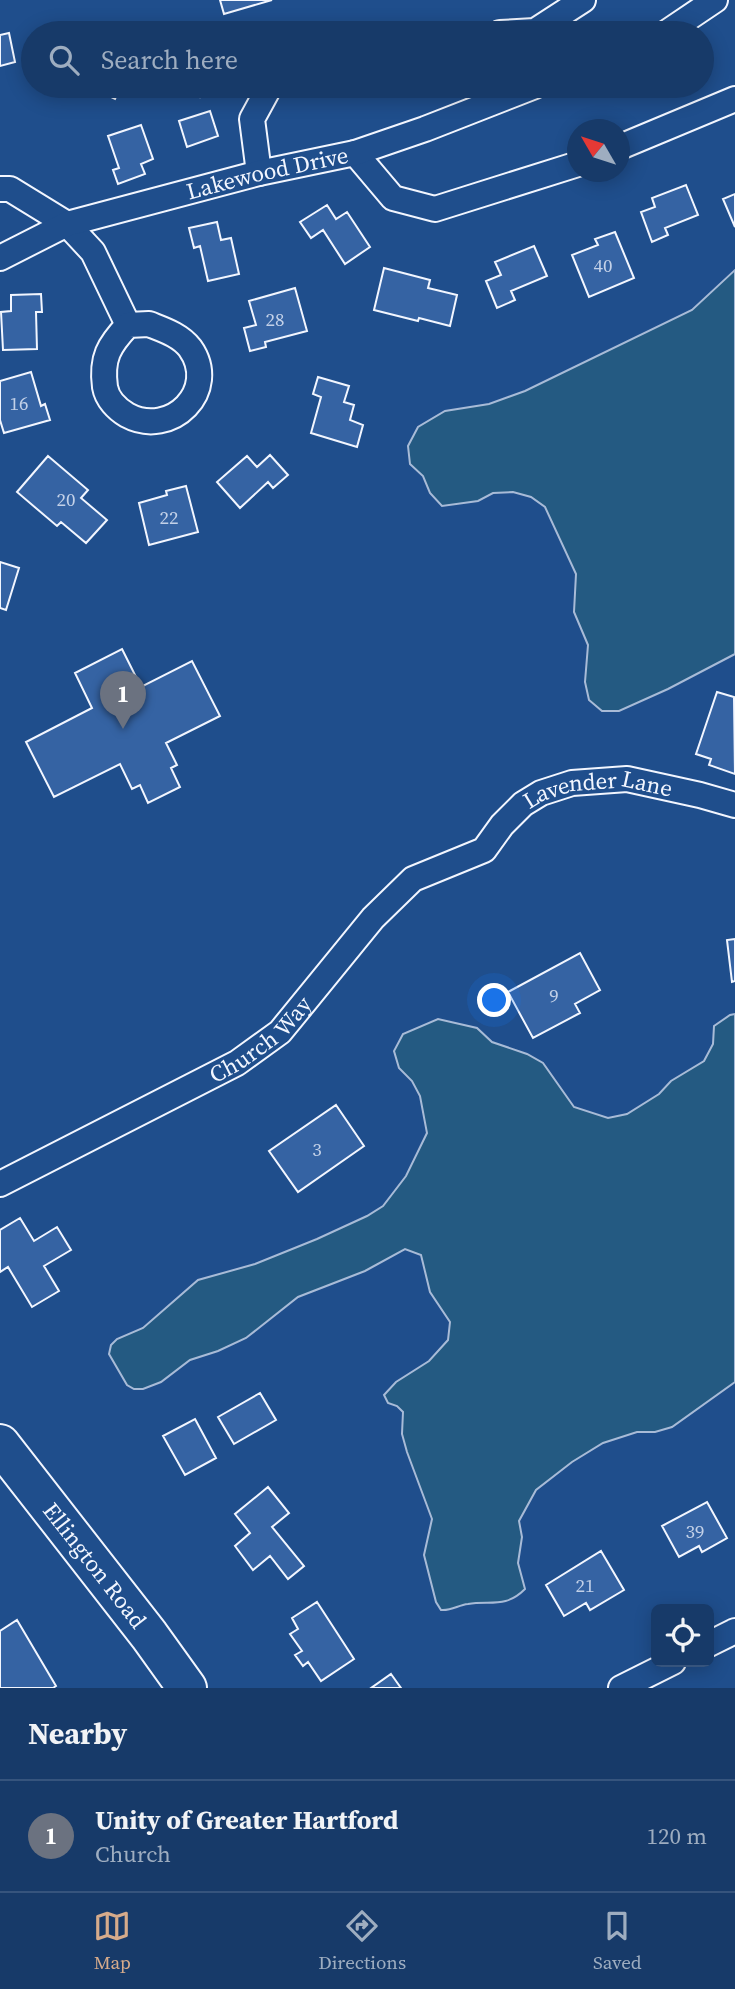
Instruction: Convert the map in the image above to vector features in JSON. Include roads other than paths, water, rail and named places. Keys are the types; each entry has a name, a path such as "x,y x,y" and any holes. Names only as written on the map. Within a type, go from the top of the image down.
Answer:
{"main road":[{"name":"Ellington Road","path":"3,1455 149,1635 187,1688"}],"street":[{"path":"552,21 583,0"},
{"path":"684,21 715,0"},
{"path":"259,173 252,119 263,98"},
{"name":"Lakewood Drive","path":"0,258 67,224 259,173 355,153 425,130 505,98"},
{"path":"630,143 735,99"},
{"path":"355,153 393,198 435,209 567,169"},
{"path":"0,189 10,189 67,224 93,252 128,325"},
{"name":"Lavender Lane","path":"484,850 502,825 523,804 541,793 572,783 626,779 735,805"},
{"name":"Church Way","path":"0,1184 237,1063 280,1032 373,918 413,879 484,850"},
{"path":"714,1642 735,1631"},
{"path":"621,1688 664,1667"}],"place":[{"name":"Unity of Greater Hartford","path":"123,729"}]}
